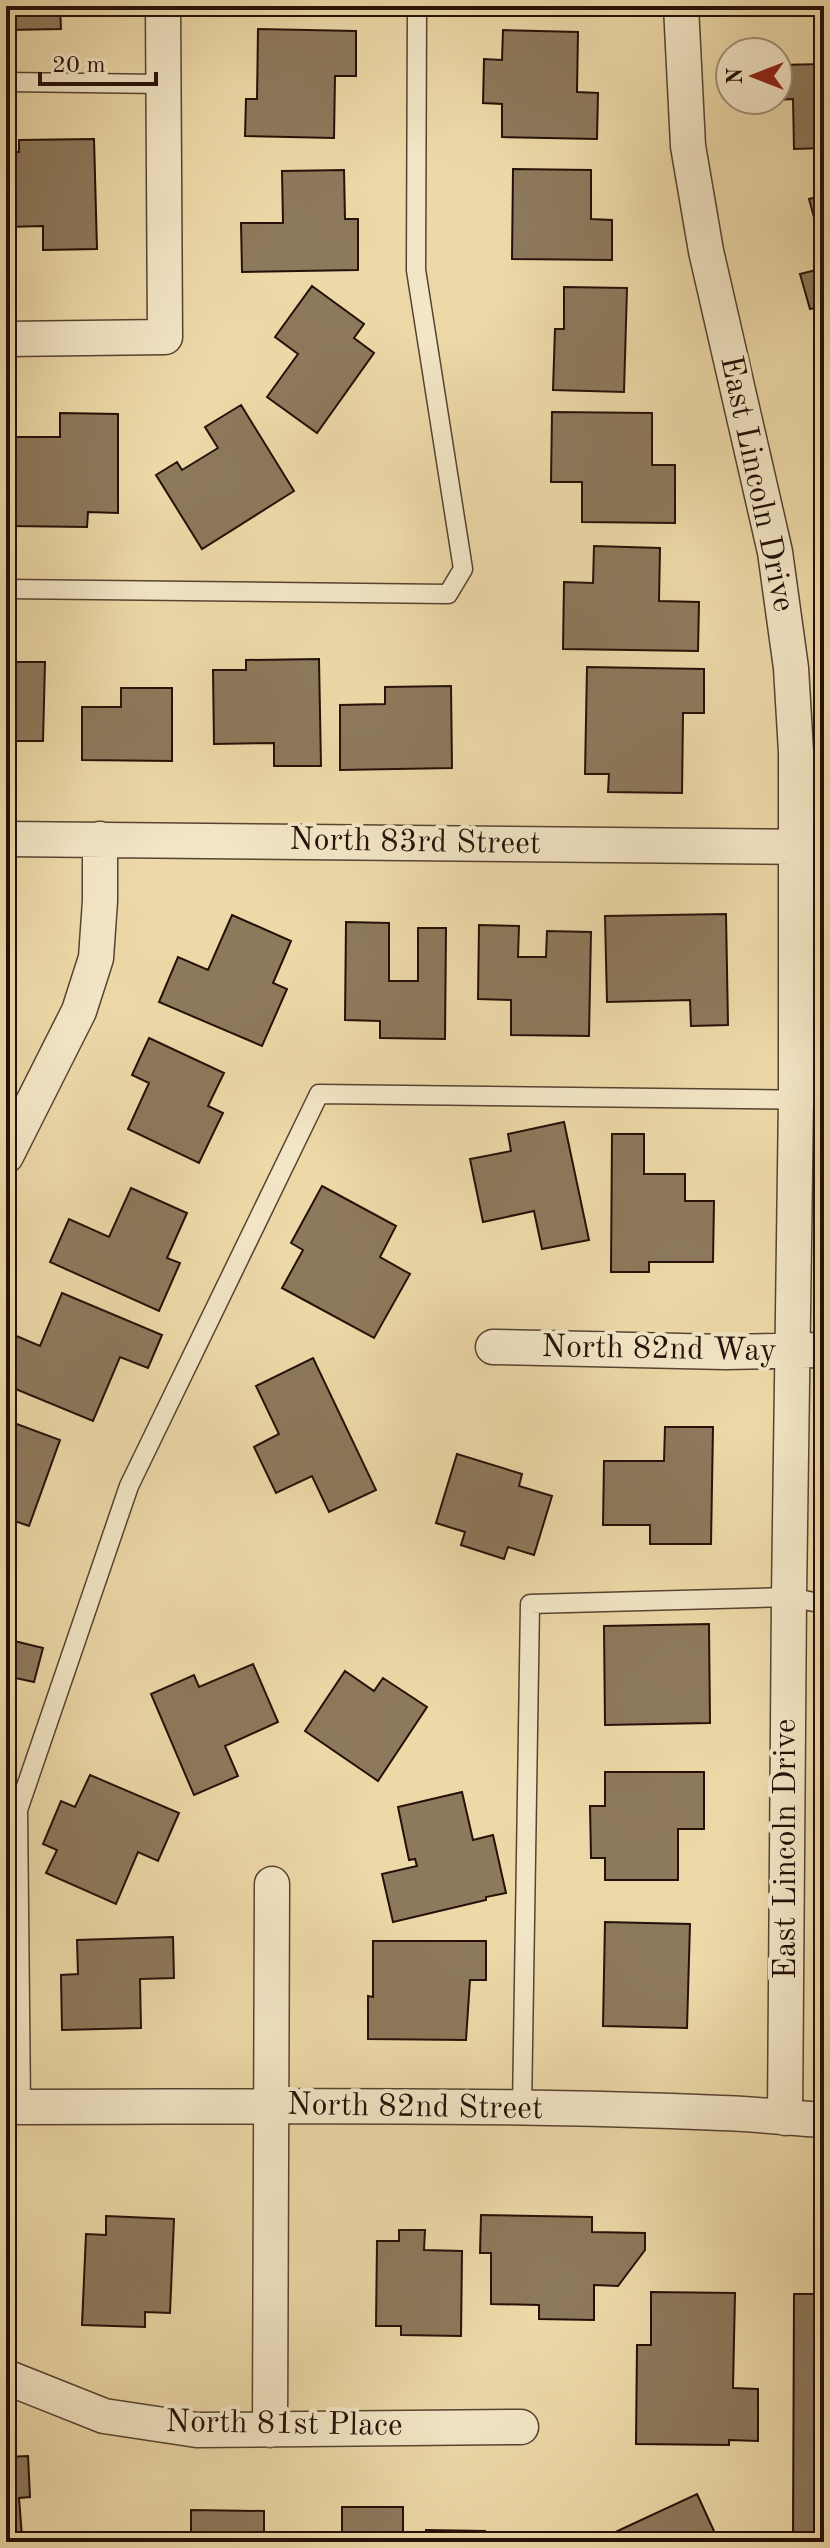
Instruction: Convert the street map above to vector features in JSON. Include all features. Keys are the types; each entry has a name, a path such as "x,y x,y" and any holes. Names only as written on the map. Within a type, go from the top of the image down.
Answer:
{"street":[{"path":"6,339 165,337 163,6"},
{"name":"East Lincoln Drive","path":"681,6 688,146 706,251 775,552 789,654 796,752 811,847 808,1351 789,1597 785,2118"},
{"name":"North 83rd Street","path":"6,839 811,847"},
{"path":"6,1156 18,1106 79,1011 96,958 100,839"},
{"name":"North 82nd Way","path":"493,1347 808,1351"},
{"path":"270,2430 272,1884"},
{"name":"North 82nd Street","path":"13,2107 271,2105 522,2109 723,2113 824,2120"},
{"name":"North 81st Place","path":"6,2377 104,2416 197,2430 521,2427"}],"lane":[{"path":"6,589 448,594 463,569 416,270 417,6"},
{"path":"6,82 162,84"},
{"path":"13,2107 18,1810 129,1486 319,1094 810,1099"},
{"path":"522,2109 530,1604 789,1597 824,1604"}],"building":[{"path":"6,6 60,6 61,29 6,30"},
{"path":"252,6 356,6 356,9"},
{"path":"499,6 596,6 596,14 499,13"},
{"path":"258,29 356,31 356,76 335,76 334,138 245,136 246,99 257,99"},
{"path":"503,30 578,32 577,92 598,93 597,139 502,137 502,104 483,103 484,59 502,60"},
{"path":"824,64 824,148 794,149 794,65"},
{"path":"94,139 97,249 43,250 43,226 6,227 6,152 19,152 19,140"},
{"path":"513,169 591,170 591,219 612,220 612,260 512,259"},
{"path":"344,170 345,219 358,219 358,270 242,272 241,223 283,223 282,171"},
{"path":"824,195 824,247 822,247 809,199"},
{"path":"824,268 824,306 810,309 800,274"},
{"path":"312,286 364,324 354,338 374,353 317,433 267,397 298,354 275,337"},
{"path":"564,287 627,288 624,392 553,390 555,329 564,329"},
{"path":"241,405 294,491 202,549 156,475 177,462 182,470 218,448 205,427"},
{"path":"552,412 652,413 652,465 675,465 675,523 582,522 582,482 551,482"},
{"path":"60,413 118,414 118,513 88,512 87,527 10,526 10,437 60,437"},
{"path":"594,546 660,548 659,601 699,602 698,651 563,649 564,582 593,583"},
{"path":"319,659 321,766 274,766 274,743 214,744 213,670 246,670 246,660"},
{"path":"6,662 45,662 43,741 6,741"},
{"path":"587,667 704,669 704,713 683,713 682,793 608,792 609,774 585,774"},
{"path":"451,686 452,768 340,770 340,705 385,704 385,687"},
{"path":"121,688 172,688 172,761 82,760 82,707 121,707"},
{"path":"726,914 728,1025 691,1026 690,1000 607,1002 605,916"},
{"path":"232,915 291,941 273,983 287,989 262,1046 159,1002 178,957 208,970"},
{"path":"346,922 389,923 389,981 418,981 418,928 446,928 445,1039 380,1038 380,1021 345,1020"},
{"path":"479,925 519,926 518,957 546,957 547,931 591,932 589,1036 511,1035 511,1000 478,999"},
{"path":"149,1038 224,1073 208,1106 223,1113 199,1163 128,1129 149,1083 132,1075"},
{"path":"564,1122 589,1240 542,1249 534,1211 483,1222 470,1159 511,1151 508,1134"},
{"path":"612,1134 644,1134 644,1174 685,1174 685,1201 714,1201 713,1262 649,1262 649,1272 611,1272"},
{"path":"322,1186 396,1226 380,1257 410,1274 374,1338 282,1288 303,1250 291,1243"},
{"path":"131,1188 187,1213 167,1258 180,1263 159,1311 50,1262 69,1219 109,1237"},
{"path":"62,1293 162,1335 148,1368 120,1357 93,1421 6,1385 7,1332 40,1346"},
{"path":"313,1358 376,1490 329,1512 312,1476 276,1493 254,1447 279,1434 256,1386"},
{"path":"6,1420 60,1440 29,1526 6,1518"},
{"path":"665,1427 713,1427 711,1544 650,1544 650,1525 603,1525 604,1461 664,1461"},
{"path":"457,1454 522,1474 519,1486 552,1496 534,1555 508,1547 504,1559 461,1545 465,1532 436,1523"},
{"path":"709,1624 710,1723 605,1725 604,1626"},
{"path":"6,1639 43,1648 34,1682 6,1676"},
{"path":"253,1664 278,1722 225,1746 238,1776 194,1795 151,1694 194,1675 199,1687"},
{"path":"345,1671 374,1691 383,1678 427,1707 378,1781 305,1731"},
{"path":"605,1772 704,1772 704,1829 678,1829 678,1880 605,1880 605,1858 591,1858 590,1806 605,1806"},
{"path":"90,1775 179,1813 158,1861 138,1852 116,1904 46,1873 57,1850 43,1844 61,1801 75,1807"},
{"path":"462,1792 473,1840 493,1835 506,1893 393,1922 382,1874 417,1866 415,1859 409,1860 398,1807"},
{"path":"605,1922 690,1924 687,2028 603,2026"},
{"path":"173,1937 174,1978 140,1979 141,2028 62,2030 61,1975 78,1974 77,1940"},
{"path":"373,1941 486,1941 486,1980 470,1980 466,2040 368,2039 368,1996 373,1997"},
{"path":"6,2166 16,2166 14,2282 6,2282"},
{"path":"481,2215 592,2217 592,2232 645,2233 645,2250 618,2286 594,2285 594,2320 539,2319 539,2305 491,2304 491,2253 480,2253"},
{"path":"106,2216 174,2219 170,2313 145,2312 145,2327 82,2325 86,2234 106,2235"},
{"path":"399,2230 425,2230 424,2250 462,2251 461,2336 401,2335 401,2326 376,2326 377,2241 399,2241"},
{"path":"651,2292 735,2293 733,2388 758,2389 758,2441 729,2440 729,2445 636,2444 637,2345 651,2345"},
{"path":"794,2294 824,2294 824,2542 793,2542"},
{"path":"28,2456 30,2497 19,2498 22,2536 6,2537 6,2457"},
{"path":"697,2494 719,2542 594,2542"},
{"path":"342,2507 403,2507 403,2542 342,2542"},
{"path":"191,2510 264,2511 264,2542 181,2542 181,2539 191,2539"},
{"path":"426,2530 485,2531 485,2542 426,2542"}]}
